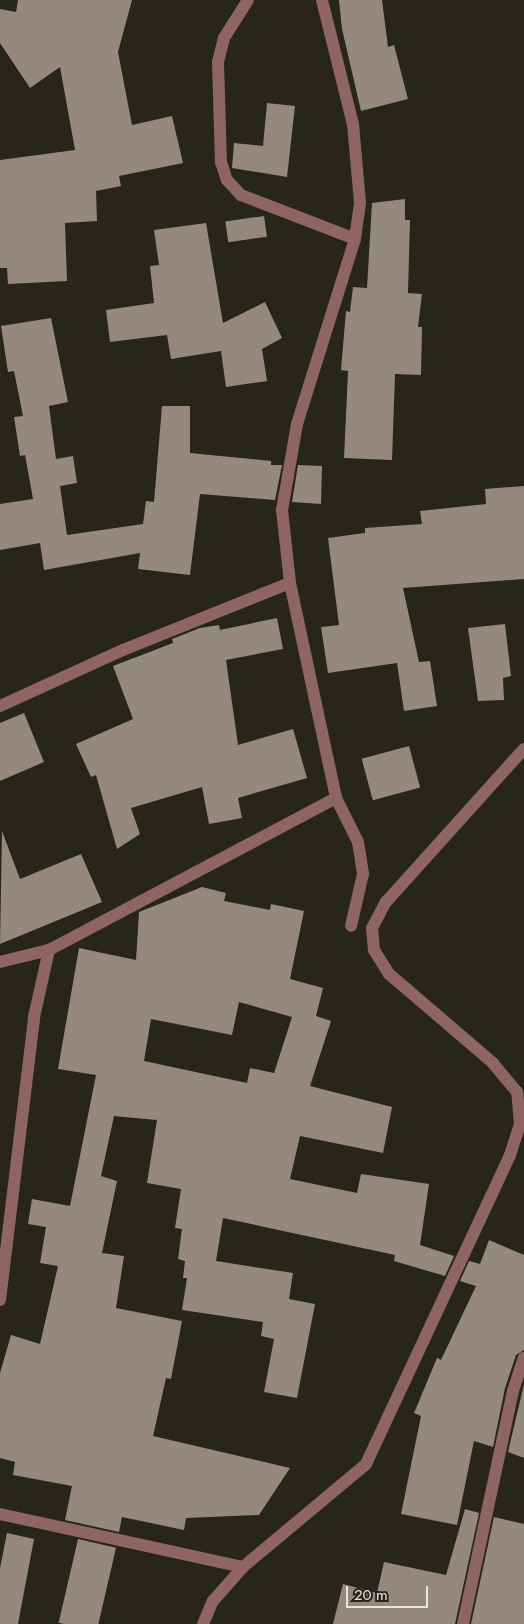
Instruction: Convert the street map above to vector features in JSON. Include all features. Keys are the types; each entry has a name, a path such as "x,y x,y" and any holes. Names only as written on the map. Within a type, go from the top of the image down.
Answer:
{"street":[{"path":"248,0 224,38 218,62 221,162 227,180 241,195 355,239"},
{"path":"322,0 353,124 360,203 355,239 297,424 282,510 290,583 336,798 358,842 363,874 351,926"},
{"path":"0,706 123,650 290,583"},
{"path":"203,1624 213,1601 243,1567 366,1464 411,1374 520,1124 517,1092 492,1063 389,974 374,950 372,928 386,902 524,749"},
{"path":"0,962 49,950 336,798"},
{"path":"0,1300 34,1017 49,950"},
{"path":"463,1624 513,1391 524,1358"},
{"path":"0,1514 243,1567"}],"building":[{"path":"18,0 132,0 118,52 132,125 172,116 183,163 119,176 121,186 96,191 97,221 65,223 67,281 8,284 7,268 0,268 0,160 75,150 60,67 30,88 0,43 0,9 16,12"},
{"path":"339,0 382,0 388,47 394,45 408,99 361,111 342,29"},
{"path":"267,103 295,106 287,177 232,168 234,143 263,146"},
{"path":"405,199 405,220 410,220 408,293 422,294 418,327 422,327 421,375 395,374 392,460 344,458 348,371 341,370 346,311 350,312 353,287 367,288 372,203"},
{"path":"264,216 267,237 228,242 225,221"},
{"path":"206,223 223,323 265,302 282,338 262,349 267,381 226,387 221,351 171,359 167,335 110,342 106,310 154,303 150,266 159,265 154,230"},
{"path":"51,318 68,402 49,406 56,459 73,456 77,483 60,486 67,535 143,524 146,501 154,502 162,406 190,406 190,453 271,461 271,465 282,465 275,500 200,494 190,575 138,569 140,553 44,570 40,543 0,550 0,504 33,499 25,455 20,456 14,417 23,416 14,371 8,372 1,326"},
{"path":"298,465 322,466 321,504 292,502"},
{"path":"524,486 524,579 403,588 419,662 430,661 437,706 404,711 397,663 328,673 321,627 339,625 328,538 365,533 365,528 422,524 420,511 486,504 485,489"},
{"path":"277,618 283,649 226,660 238,745 293,729 307,778 238,798 242,818 209,824 202,787 131,808 140,834 117,849 96,775 91,777 76,744 133,719 113,666 173,643 172,639 200,628 219,625 220,630"},
{"path":"505,624 511,676 503,678 504,700 478,701 468,628"},
{"path":"24,713 44,762 0,781 0,723"},
{"path":"409,746 420,788 373,800 362,759"},
{"path":"2,831 20,879 81,854 102,902 0,944"},
{"path":"202,887 226,893 224,901 270,910 271,904 304,911 290,979 323,988 316,1016 331,1021 310,1086 392,1107 383,1153 300,1136 290,1179 357,1193 361,1174 429,1184 420,1245 454,1256 445,1276 394,1261 395,1255 223,1218 216,1261 293,1273 289,1299 315,1304 297,1398 264,1392 274,1339 261,1336 263,1322 182,1310 187,1278 183,1278 185,1261 178,1259 182,1229 175,1228 181,1189 147,1183 157,1120 114,1116 101,1176 117,1181 102,1253 124,1256 116,1308 182,1321 171,1379 166,1378 153,1436 290,1468 259,1515 186,1518 184,1530 122,1517 119,1532 65,1520 72,1486 13,1475 15,1462 0,1458 0,1373 11,1335 40,1344 58,1266 40,1263 46,1227 28,1224 32,1199 70,1206 96,1075 58,1069 79,948 136,960 139,912","holes":["239,1002 292,1017 274,1073 250,1068 247,1083 144,1061 151,1019 232,1035"]},
{"path":"489,1240 524,1255 524,1350 516,1355 505,1388 493,1447 474,1441 457,1525 401,1514 421,1416 414,1413 437,1358 441,1360 476,1286 460,1281 469,1261 480,1264"},
{"path":"524,1384 524,1458 508,1452"},
{"path":"465,1509 479,1513 455,1624 333,1624 343,1584 377,1593 384,1562 446,1575"},
{"path":"494,1517 524,1524 524,1624 471,1624"},
{"path":"7,1533 34,1539 18,1624 0,1624 0,1568"},
{"path":"78,1539 116,1548 98,1624 59,1623"}]}
